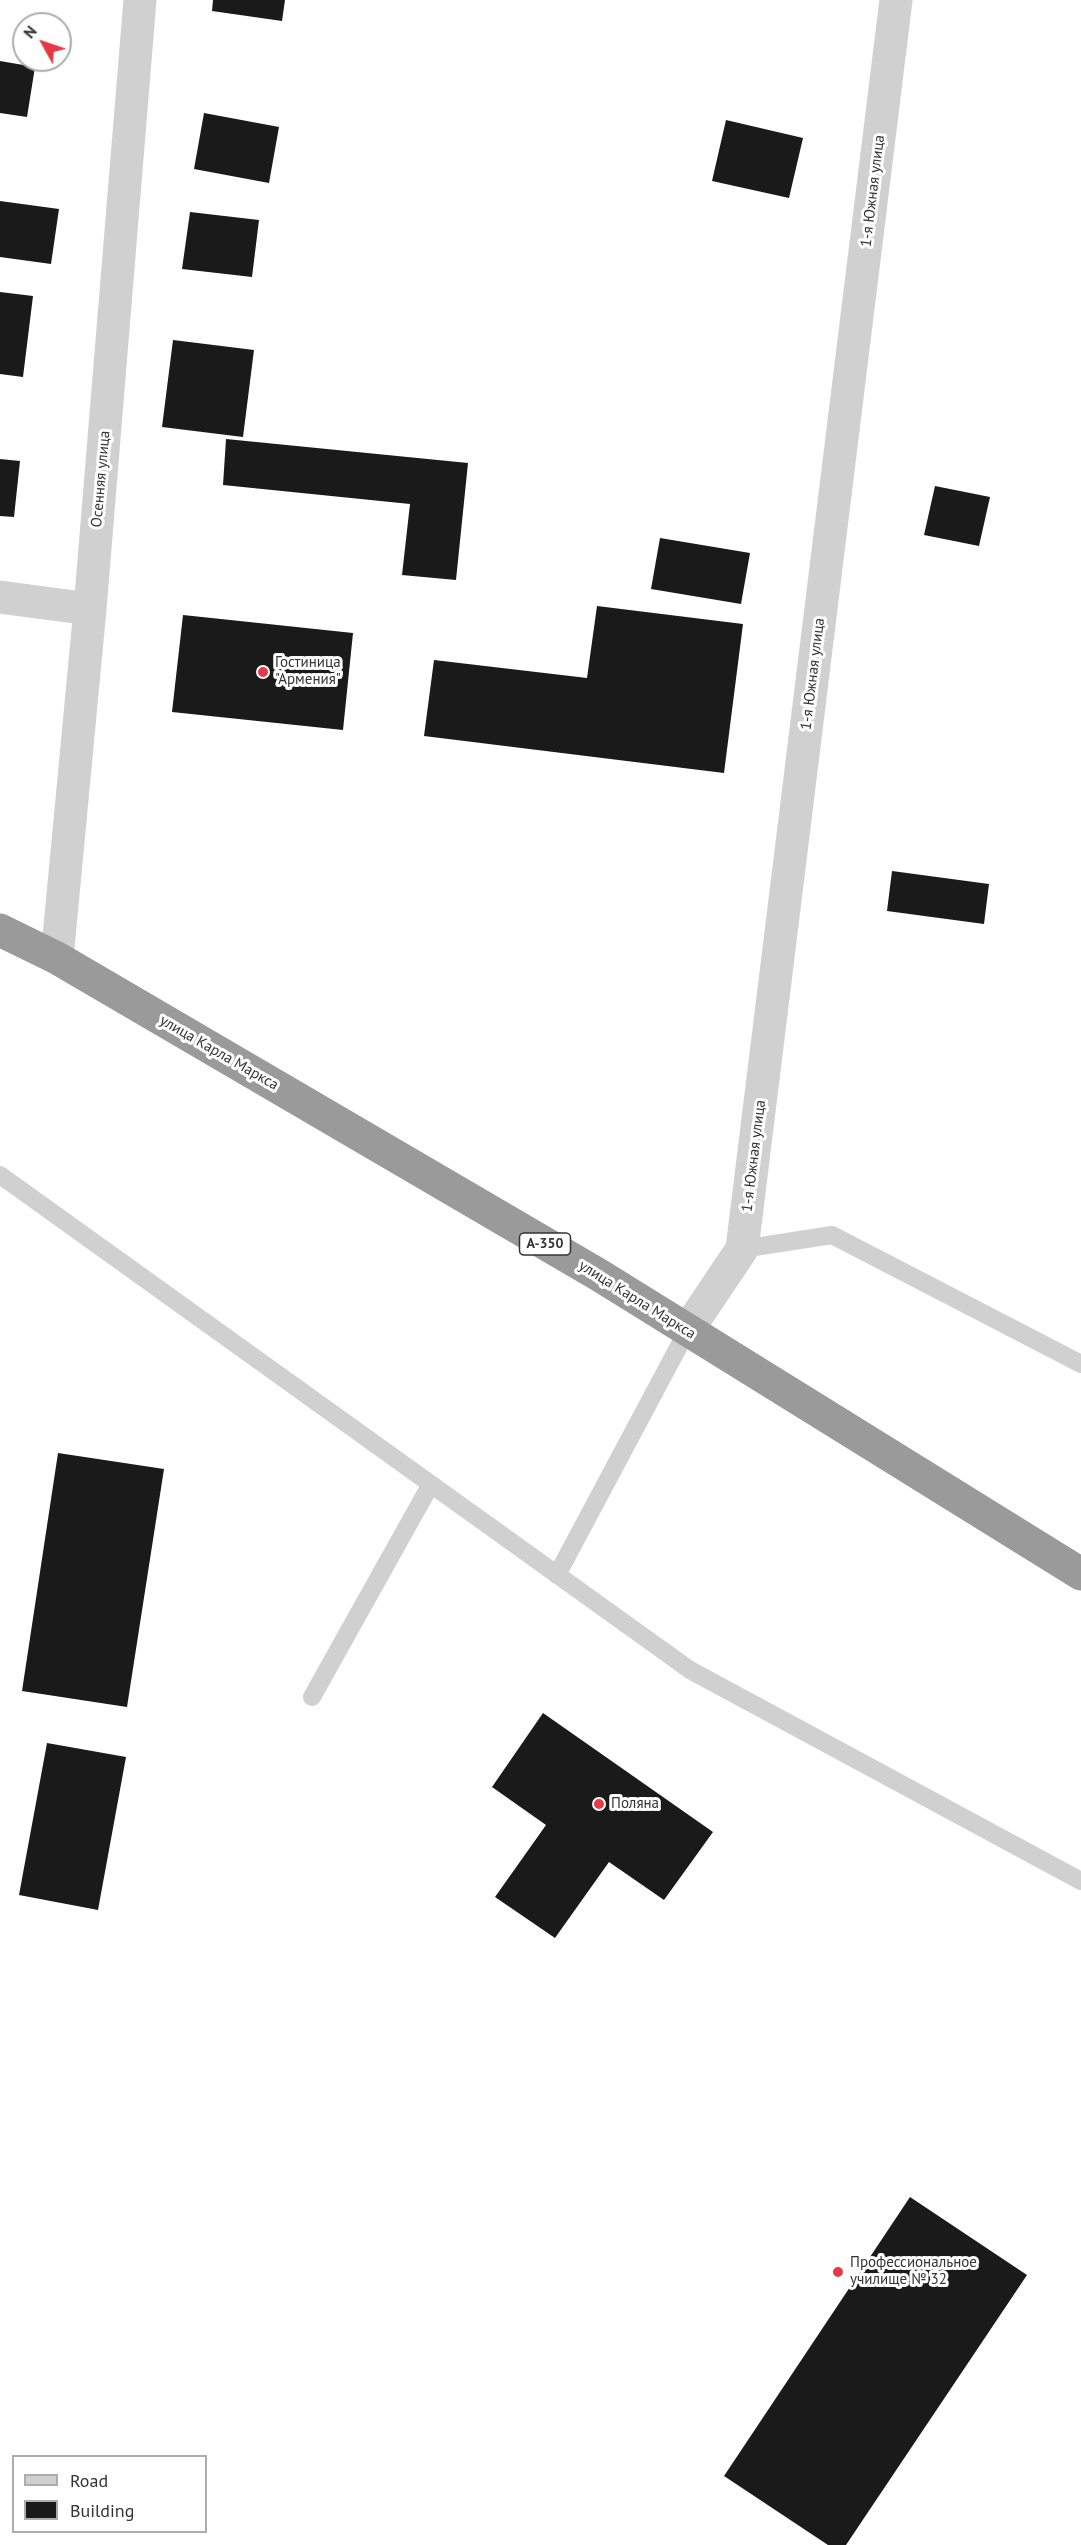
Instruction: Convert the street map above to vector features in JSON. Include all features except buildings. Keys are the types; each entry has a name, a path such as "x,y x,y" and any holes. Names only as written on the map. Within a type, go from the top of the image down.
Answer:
{"highway":[{"name":"улица Карла Маркса","path":"0,930 57,958 599,1275 1081,1574"}],"street":[{"name":"Осенняя улица","path":"57,958 90,609 140,0"},
{"name":"1-я Южная улица","path":"687,1331 742,1249 896,0"},
{"path":"0,597 90,609"}],"lane":[{"path":"0,1175 690,1670 1081,1881"},
{"path":"742,1249 832,1235 1081,1364"},
{"path":"557,1575 687,1331"},
{"path":"312,1697 430,1484"}],"place":[{"name":"Гостиница \"Армения\"","path":"263,672"},
{"name":"Поляна","path":"599,1804"},
{"name":"Профессиональное училище № 32","path":"838,2272"}]}
